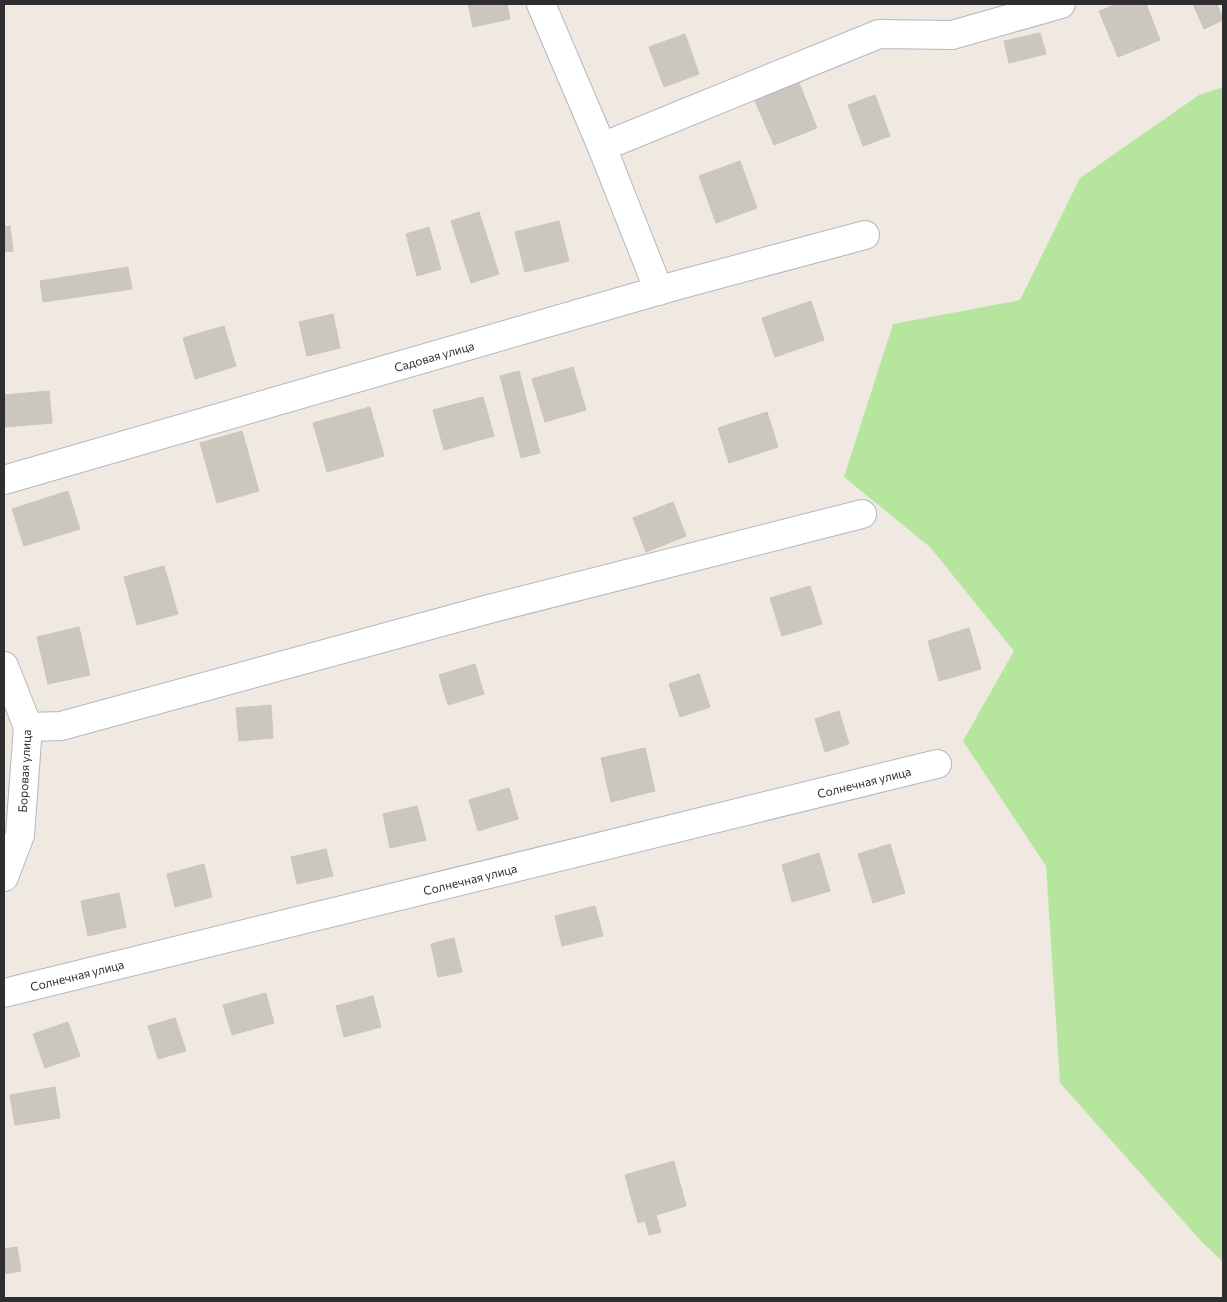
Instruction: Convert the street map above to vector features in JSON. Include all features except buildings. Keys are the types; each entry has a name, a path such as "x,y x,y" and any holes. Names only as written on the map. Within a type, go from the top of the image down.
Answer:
{"street":[{"path":"541,4 602,147 659,291"},
{"path":"602,147 879,34 952,35 1061,4"},
{"name":"Садовая улица","path":"4,480 659,291 865,235"},
{"path":"28,727 61,726 490,609 862,514"},
{"name":"Боровая улица","path":"4,666 28,727 20,835 4,877"},
{"name":"Солнечная улица","path":"4,993 937,764"}],"green space":[{"path":"1223,87 1223,1262 1200,1240 1060,1083 1046,866 963,741 1014,651 930,547 844,477 893,324 1020,300 1080,178 1199,95"}]}
